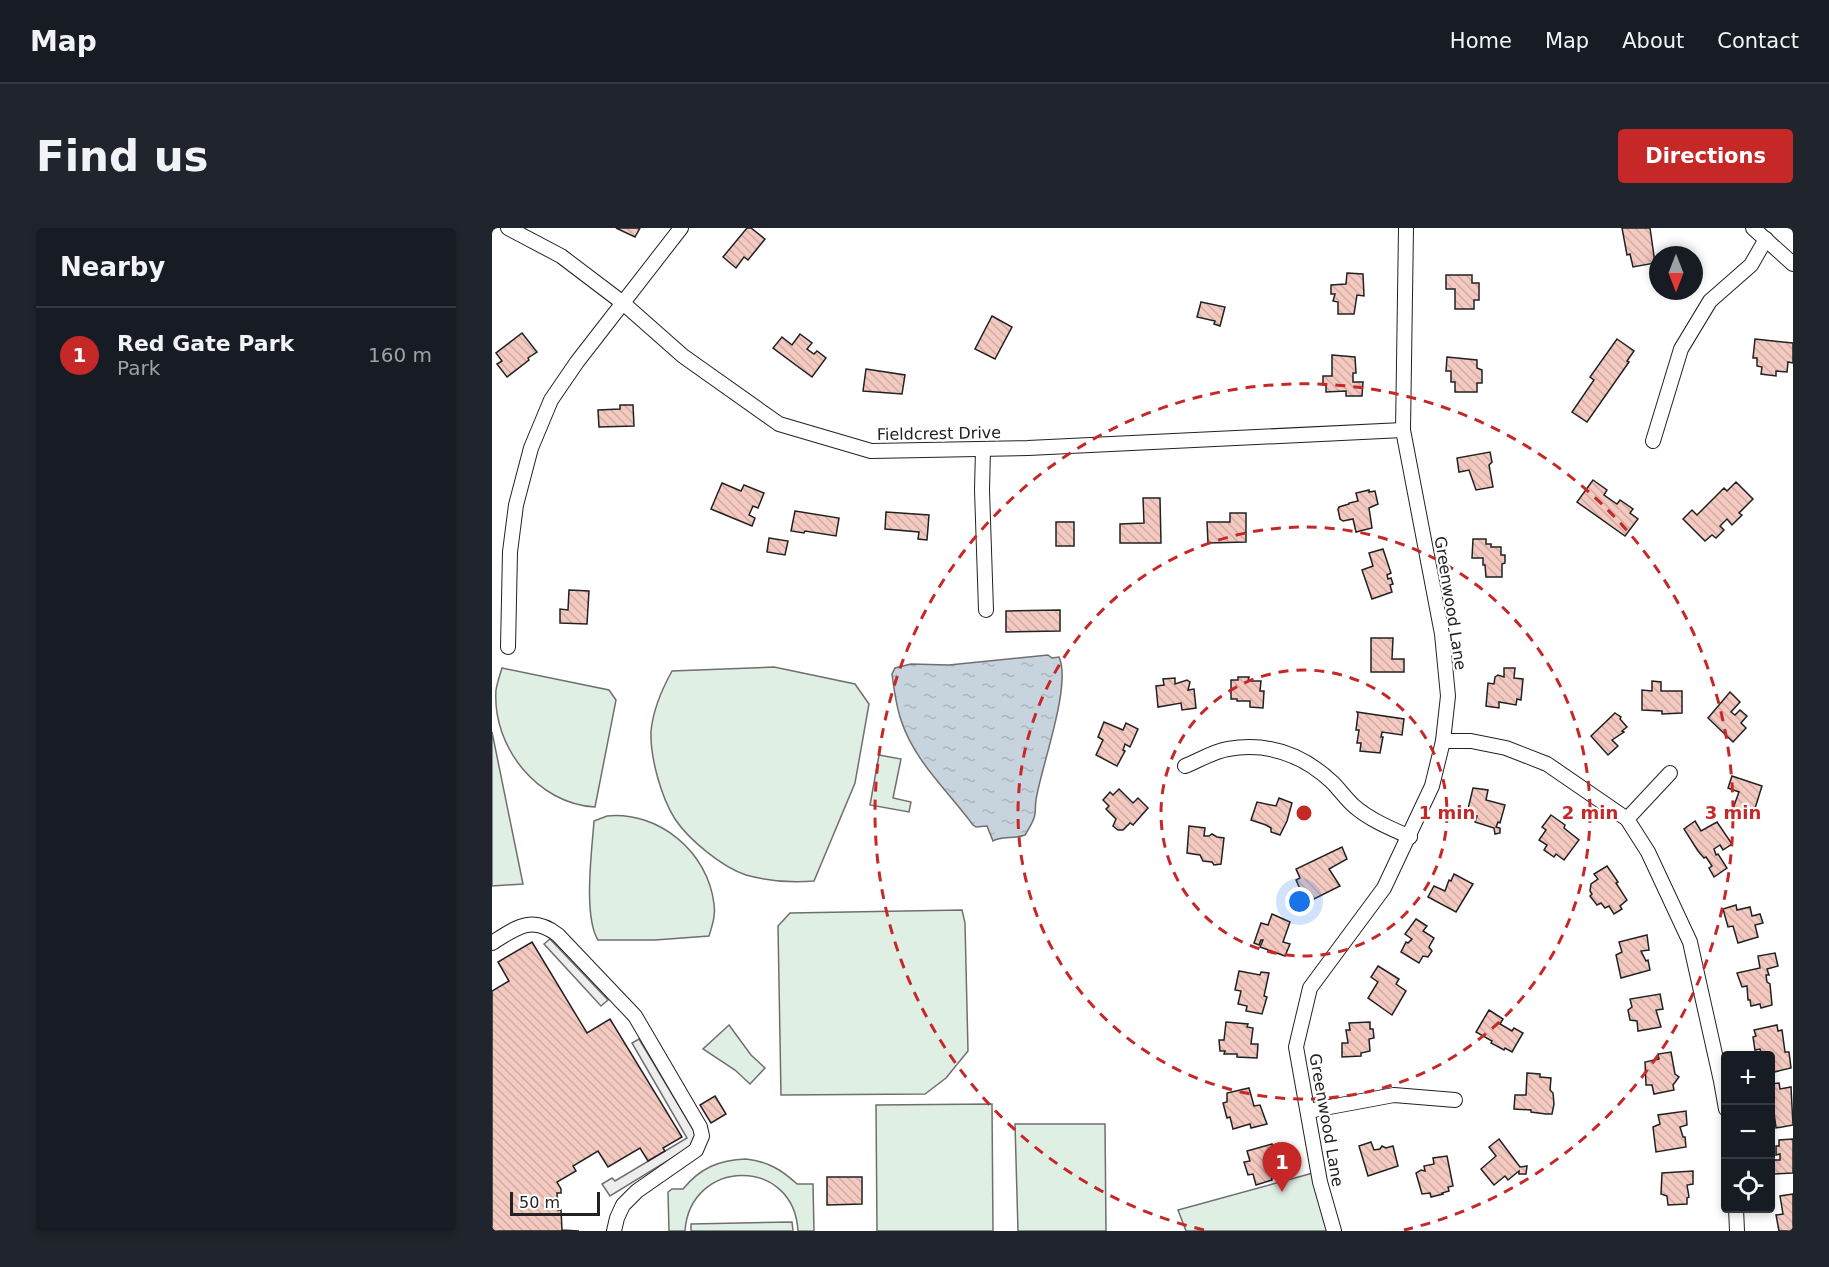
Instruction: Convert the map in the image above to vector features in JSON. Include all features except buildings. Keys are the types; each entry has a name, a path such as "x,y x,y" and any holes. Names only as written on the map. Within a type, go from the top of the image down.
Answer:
{"street":[{"name":"Fieldcrest Drive","path":"508,228 561,256 622,303 682,356 779,424 871,451 983,449 1403,430"},
{"path":"508,647 510,552 516,505 531,448 552,400 577,362 681,228"},
{"name":"Greenwood Lane","path":"1334,1231 1320,1182 1296,1047 1310,988 1384,888 1410,837 1432,786 1443,741 1448,696 1442,634 1403,430 1406,228"},
{"path":"1753,228 1793,264"},
{"path":"1653,441 1681,349 1710,301 1750,265 1766,239"},
{"path":"983,449 986,610"},
{"path":"1443,741 1471,741 1506,748 1547,764 1627,819 1648,852 1690,942 1724,1105"},
{"path":"1185,766 1226,749 1257,747 1286,752 1308,762 1354,806 1377,823 1410,837"},
{"path":"1627,819 1670,773"},
{"path":"492,943 507,933 536,923 546,926 558,935 634,1016 700,1127 702,1136 696,1150 637,1191 623,1204 614,1231"},
{"path":"1308,1111 1394,1095 1455,1100"},
{"path":"1736,1213 1737,1231"}],"green space":[{"path":"774,667 855,684 869,704 855,783 814,881 780,881 746,875 727,866 707,852 675,819 665,800 654,764 651,741 652,723 658,700 672,671"},
{"path":"502,668 609,690 616,700 595,807 574,803 555,795 538,784 523,769 502,732 497,711 496,690"},
{"path":"492,732 523,884 492,886"},
{"path":"879,755 901,759 893,798 911,802 909,812 870,805"},
{"path":"607,816 626,816 645,820 678,839 691,852 710,885 714,916 709,936 655,940 598,940 593,929 591,915 590,865 594,821"},
{"path":"962,910 965,923 968,1051 946,1078 925,1094 781,1095 778,926 790,913"},
{"path":"729,1025 751,1055 765,1068 750,1084 735,1070 703,1049"},
{"path":"992,1104 993,1231 877,1231 876,1105"},
{"path":"1015,1124 1105,1124 1106,1231 1018,1231"},
{"path":"746,1159 774,1167 797,1184 813,1184 814,1231 798,1231 792,1206 779,1189 762,1179 742,1176 722,1179 704,1190 691,1207 685,1231 669,1231 668,1192 672,1189 683,1189 711,1166"},
{"path":"1313,1173 1329,1231 1186,1231 1178,1210"},
{"path":"792,1222 793,1231 691,1231 691,1224"}],"shaded area":[{"path":"550,939 608,1000 601,1006 544,944"},
{"path":"639,1039 700,1141 610,1196 602,1184 612,1178 615,1181 687,1138 632,1043"}],"water":[{"path":"1048,655 1052,658 1059,657 1062,687 1036,800 1034,818 1025,835 993,841 987,826 973,825 914,749 899,715 892,674 895,668 911,664 949,665"}],"place":[{"name":"Red Gate Park","path":"1282,1192"}]}
